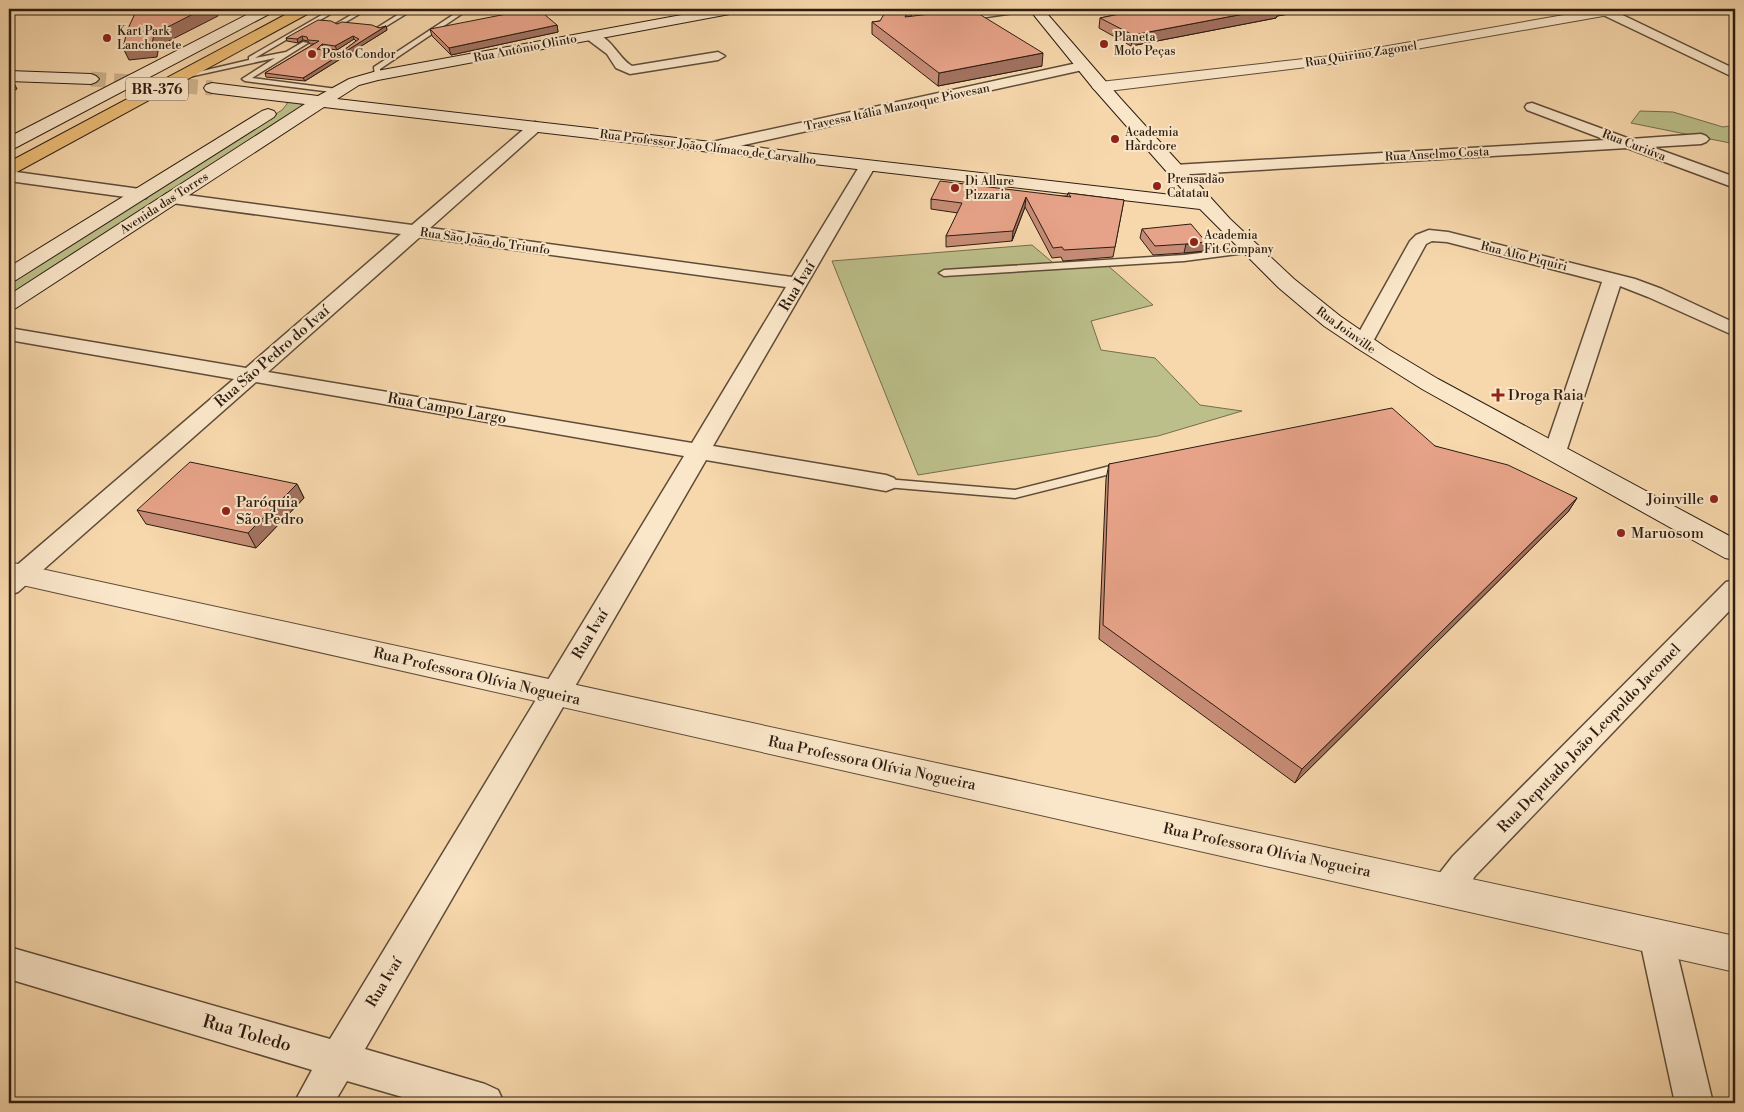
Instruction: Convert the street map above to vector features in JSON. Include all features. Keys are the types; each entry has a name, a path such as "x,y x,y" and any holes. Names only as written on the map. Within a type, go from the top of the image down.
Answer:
{"highway":[{"name":"BR-376","path":"9,158 288,9"},
{"name":"BR-376","path":"9,169 306,9"}],"main road":[{"path":"9,144 268,9"},
{"name":"Rua Antônio Olinto","path":"320,102 354,82 377,76 735,9"},
{"name":"Rua Joinville","path":"1036,9 1100,87 1205,204 1250,250 1306,300 1363,343 1430,384 1735,551"},
{"name":"Rua Quirino Zagonel","path":"1100,87 1331,60 1612,10"},
{"path":"9,76 91,79"},
{"name":"Rua Professor João Clímaco de Carvalho","path":"212,88 1205,204"},
{"name":"Avenida das Torres","path":"9,276 276,107 278,103 274,99 259,94"},
{"name":"Avenida das Torres","path":"9,304 320,102"},
{"name":"Rua Professora Olívia Nogueira","path":"13,577 555,693 1735,954"}],"street":[{"path":"932,20 1014,9"},
{"path":"1612,10 1735,74"},
{"path":"592,36 612,51 621,65 630,70 718,56"},
{"name":"Travessa Itália Manzoque Piovesan","path":"712,147 1082,66"},
{"name":"Rua Curiúva","path":"1532,107 1735,183"},
{"name":"Rua São Pedro do Ivaí","path":"13,577 251,375 535,127"},
{"name":"Rua Anselmo Costa","path":"1174,170 1701,139"},
{"name":"Rua Ivaí","path":"313,1103 868,165"},
{"path":"9,176 140,194"},
{"name":"Rua São João do Triunfo","path":"172,198 798,283"},
{"name":"Rua Alto Piquiri","path":"1363,343 1422,237 1439,235 1613,278 1654,293 1735,330"},
{"path":"1554,452 1613,278"},
{"name":"Rua Campo Largo","path":"9,334 886,483"},
{"name":"Rua Deputado João Leopoldo Jacomel","path":"1447,890 1464,866 1735,589"},
{"path":"1656,936 1694,1103"},
{"name":"Rua Toledo","path":"9,962 485,1103"}],"lane":[{"path":"238,65 335,10 346,9"},
{"path":"337,25 365,9"},
{"path":"378,29 411,9"},
{"path":"377,76 376,68 466,9"},
{"path":"305,43 244,79 337,91"},
{"path":"177,78 292,51 310,51"},
{"path":"944,273 1184,258 1250,250"},
{"path":"886,483 1015,494 1130,465"}],"green space":[{"path":"286,99 297,101 302,106 9,299 9,283 282,110 287,104"},
{"path":"1640,111 1673,112 1723,127 1735,125 1735,144 1631,123"},
{"path":"1032,245 1058,267 1106,264 1153,305 1091,321 1101,350 1155,358 1200,405 1242,411 1158,436 918,475 832,261"}],"building":[{"path":"137,9 203,9 154,34 152,44 123,48 127,31"},
{"path":"538,9 557,25 449,48 430,29"},
{"path":"887,9 909,9 905,17 971,9 1043,53 939,73 872,22 880,21"},
{"path":"1137,9 1270,9 1133,35 1100,18 1139,10"},
{"name":"Posto Condor","path":"318,20 331,21 337,24 342,22 372,25 379,28 386,26 303,78 265,73 319,41 308,40 307,37 302,36 297,39 286,38","holes":["353,36 359,39 340,53 317,49 322,44 335,46"]},
{"path":"940,181 1071,197 1068,193 1124,200 1115,247 1064,250 1062,247 1053,248 1026,197 1013,231 946,236 962,203 931,199"},
{"path":"1191,224 1206,242 1155,246 1142,229"},
{"path":"1392,408 1435,446 1508,465 1577,498 1302,769 1103,625 1109,464"},
{"name":"Paróquia São Pedro","path":"190,462 297,484 248,533 137,510"}],"tunnel":[{"path":"91,79 212,88"}],"place":[{"name":"Kart Park Lanchonete","path":"107,38"},
{"name":"Planeta Moto Peças","path":"1104,44"},
{"name":"Posto Condor","path":"312,54"},
{"name":"Academia Hardcore","path":"1115,139"},
{"name":"Prensadão Catatau","path":"1157,186"},
{"name":"Di Allure Pizzaria","path":"955,188"},
{"name":"Academia Fit Company","path":"1194,242"},
{"name":"Droga Raia","path":"1498,395"},
{"name":"Joinville","path":"1714,499"},
{"name":"Paróquia São Pedro","path":"226,511"},
{"name":"Maruosom","path":"1621,533"}]}
